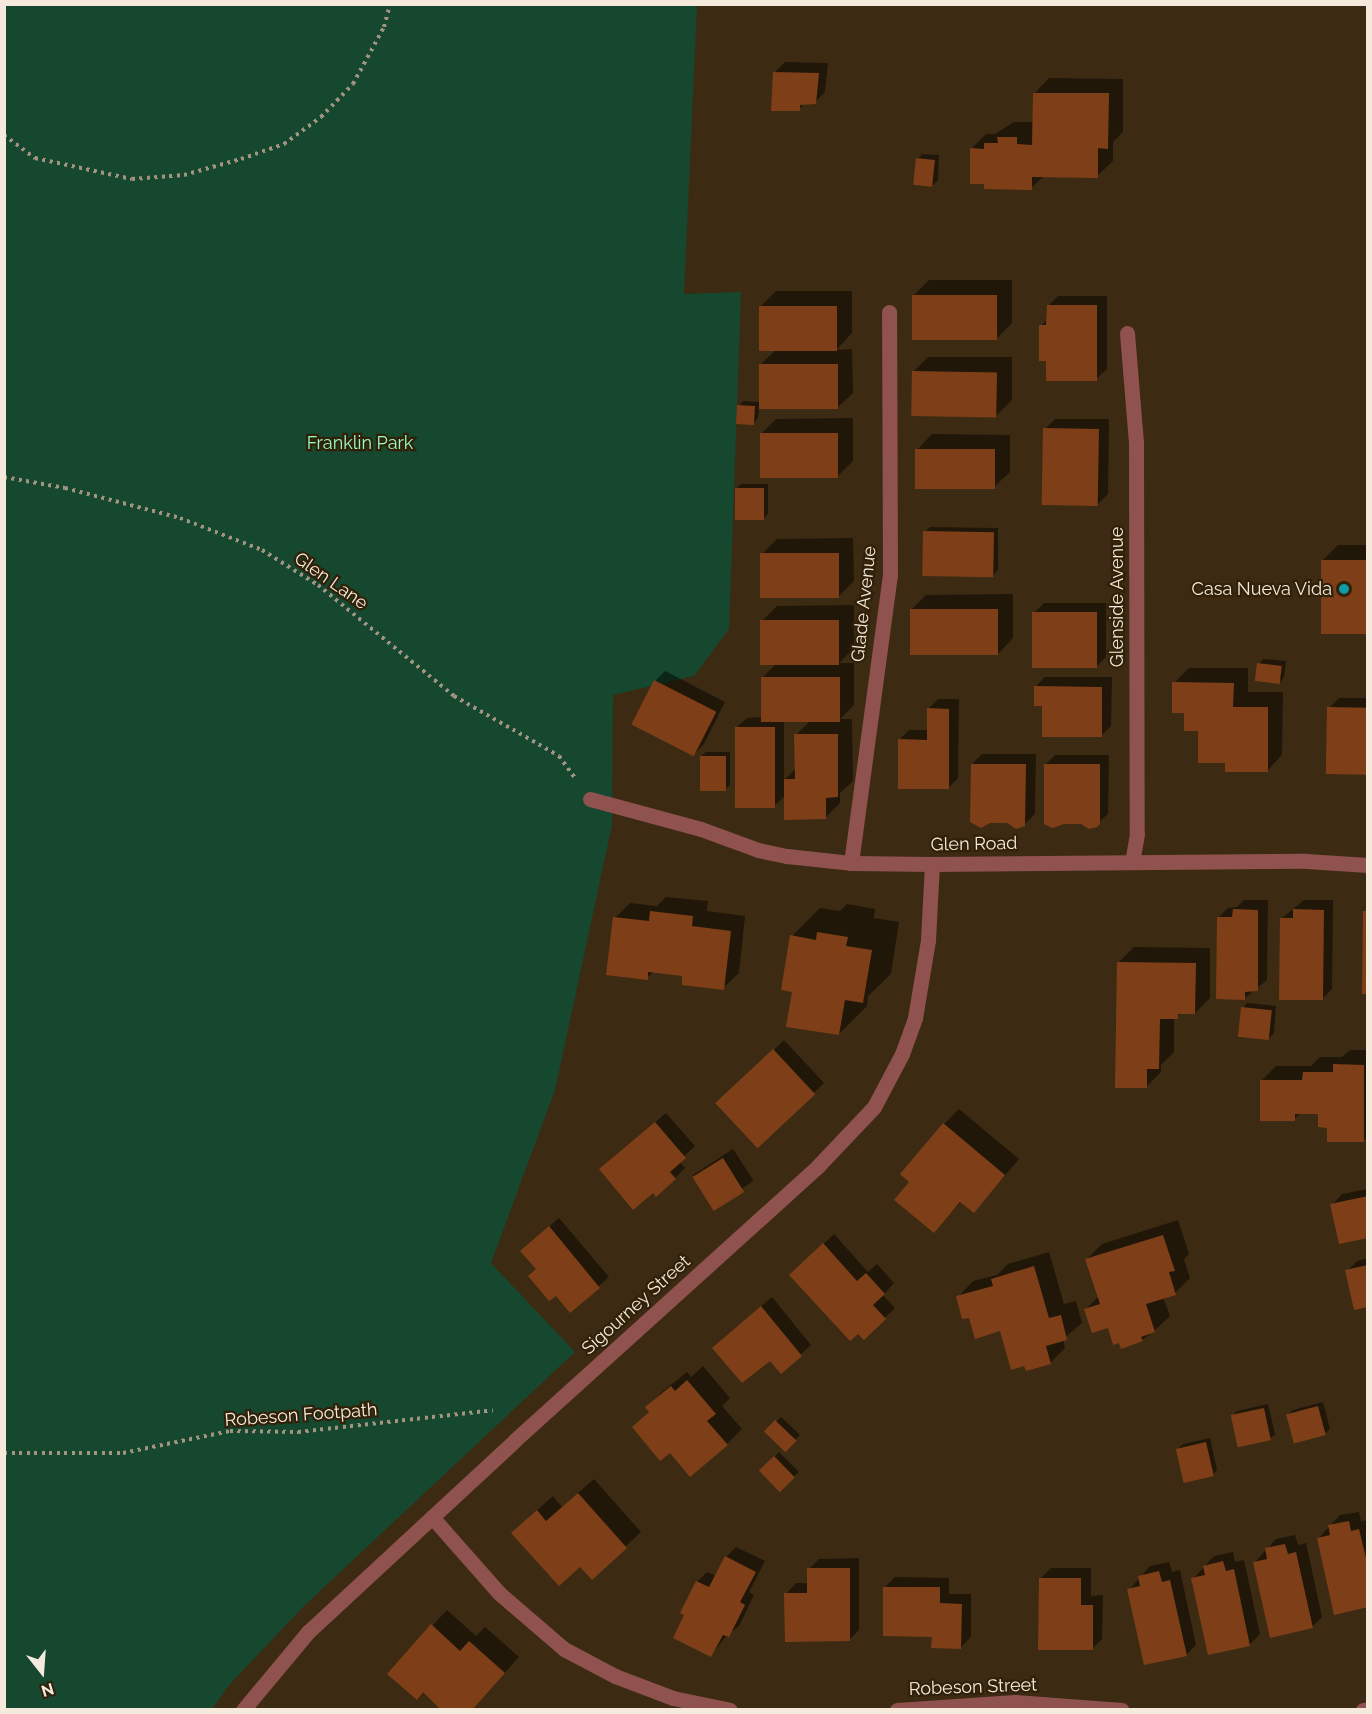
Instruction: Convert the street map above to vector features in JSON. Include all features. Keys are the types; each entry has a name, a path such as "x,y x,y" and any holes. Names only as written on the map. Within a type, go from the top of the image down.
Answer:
{"street":[{"name":"Glade Avenue","path":"851,863 890,576 889,312"},
{"name":"Glenside Avenue","path":"1127,333 1136,454 1137,834 1132,862"},
{"name":"Glen Road","path":"590,799 701,829 758,850 815,860 932,864 1306,861 1368,864"},
{"name":"Sigourney Street","path":"243,1710 308,1632 809,1174 874,1107 902,1054 915,1018 928,940 932,864"},
{"path":"432,1517 499,1593 564,1649 615,1676 673,1698 730,1710"},
{"name":"Robeson Street","path":"897,1710 1015,1702 1122,1710"}],"path":[{"path":"4,135 35,158 132,179 184,175 241,159 284,144 321,117 353,84 384,27 390,4"},
{"name":"Glen Lane","path":"4,477 65,488 180,518 262,550 318,585 454,696 559,756 590,799"},
{"name":"Robeson Footpath","path":"4,1454 123,1453 230,1431 298,1432 493,1410"}],"green space":[{"name":"Franklin Park","path":"5,5 697,5 684,294 741,292 729,629 694,676 613,695 612,825 555,1090 491,1263 575,1352 304,1606 230,1684 212,1709 5,1710"}],"building":[{"path":"773,72 819,73 816,104 800,105 800,111 771,111"},
{"path":"1033,93 1109,93 1108,149 1098,148 1098,178 1032,177 1032,190 984,189 984,184 970,184 970,148 984,149 984,143 998,143 997,137 1017,137 1017,144 1032,145"},
{"path":"916,158 935,160 932,187 913,185"},
{"path":"912,295 997,295 997,340 912,340"},
{"path":"1047,305 1097,305 1097,381 1046,381 1046,361 1039,361 1039,325 1046,325"},
{"path":"759,306 837,306 837,351 759,351"},
{"path":"759,364 838,364 838,409 759,409"},
{"path":"912,371 997,372 996,417 911,416"},
{"path":"737,405 755,406 754,425 736,424"},
{"path":"1043,428 1099,429 1098,506 1042,505"},
{"path":"760,433 838,433 838,478 760,478"},
{"path":"915,449 995,449 995,489 915,489"},
{"path":"735,488 764,488 764,520 735,520"},
{"path":"923,531 994,532 993,577 922,576"},
{"path":"760,553 839,553 839,598 760,598"},
{"name":"Casa Nueva Vida","path":"1321,560 1368,560 1368,634 1321,634"},
{"path":"910,609 998,609 998,655 910,655"},
{"path":"1032,612 1097,612 1097,668 1032,668"},
{"path":"760,620 839,620 839,665 760,665"},
{"path":"1257,663 1282,666 1280,684 1255,681"},
{"path":"761,677 840,677 840,722 761,722"},
{"path":"654,680 716,712 694,756 631,725"},
{"path":"1172,682 1234,683 1233,707 1268,707 1268,772 1225,772 1225,763 1198,763 1198,731 1184,731 1184,713 1172,713"},
{"path":"1034,686 1102,687 1102,737 1042,737 1042,706 1034,706"},
{"path":"1327,707 1368,708 1367,775 1326,774"},
{"path":"927,708 949,709 949,789 898,789 898,739 927,740"},
{"path":"735,727 775,727 775,808 735,808"},
{"path":"794,734 838,734 838,797 826,798 826,819 784,820 784,779 795,779"},
{"path":"700,756 726,756 726,791 700,791"},
{"path":"971,764 1026,764 1025,826 1016,829 1007,823 990,823 981,828 970,822"},
{"path":"1044,764 1100,764 1100,824 1097,827 1089,829 1081,824 1064,824 1052,828 1044,824"},
{"path":"1233,909 1258,910 1258,991 1245,992 1245,1000 1216,999 1217,917 1232,917"},
{"path":"1293,909 1324,910 1323,1000 1279,1000 1280,918 1293,918"},
{"path":"650,911 693,916 692,926 731,931 724,990 682,985 682,976 648,972 648,980 606,975 613,917 649,921"},
{"path":"1363,911 1368,911 1368,994 1362,994"},
{"path":"817,932 848,937 846,946 872,950 863,1003 845,1000 839,1035 786,1027 792,992 781,990 790,935 816,940"},
{"path":"1117,962 1196,963 1195,1014 1178,1014 1178,1019 1160,1019 1159,1069 1147,1069 1147,1088 1115,1088"},
{"path":"1241,1007 1272,1010 1269,1040 1238,1037"},
{"path":"773,1049 815,1094 758,1148 715,1103"},
{"path":"1333,1064 1364,1065 1364,1142 1327,1142 1327,1128 1318,1127 1318,1114 1295,1114 1295,1121 1260,1121 1260,1080 1302,1080 1303,1072 1333,1072"},
{"path":"655,1122 686,1158 670,1172 676,1179 656,1197 653,1193 633,1210 599,1169"},
{"path":"943,1123 1005,1175 974,1213 960,1202 934,1233 894,1200 909,1182 900,1174"},
{"path":"723,1158 744,1192 714,1211 692,1177"},
{"path":"1368,1196 1368,1238 1339,1244 1330,1204"},
{"path":"549,1226 600,1288 570,1313 556,1296 549,1301 528,1276 536,1269 520,1251"},
{"path":"1163,1235 1175,1271 1169,1272 1176,1295 1146,1304 1155,1332 1141,1337 1143,1341 1121,1349 1119,1343 1113,1345 1108,1328 1092,1333 1084,1309 1100,1304 1085,1259"},
{"path":"823,1243 857,1281 866,1273 885,1294 873,1305 886,1319 864,1340 858,1334 850,1341 789,1275"},
{"path":"1368,1265 1368,1307 1354,1310 1345,1270"},
{"path":"1034,1266 1049,1318 1061,1315 1067,1340 1046,1346 1051,1364 1026,1371 1024,1366 1011,1370 1000,1331 975,1339 969,1318 962,1319 956,1296 993,1286 991,1279"},
{"path":"761,1306 802,1356 781,1374 770,1361 742,1383 712,1348"},
{"path":"687,1380 716,1414 707,1421 728,1445 690,1477 670,1453 660,1461 632,1427 649,1412 645,1407 671,1386 675,1391"},
{"path":"1318,1406 1326,1435 1294,1444 1286,1415"},
{"path":"1264,1408 1271,1440 1238,1447 1231,1415"},
{"path":"775,1420 797,1441 785,1452 764,1432"},
{"path":"1206,1442 1214,1476 1184,1483 1176,1449"},
{"path":"774,1456 795,1478 780,1492 759,1471"},
{"path":"578,1493 627,1548 592,1580 580,1567 559,1586 511,1533 537,1510 546,1521"},
{"path":"1349,1521 1351,1531 1359,1529 1368,1566 1368,1607 1334,1615 1317,1538 1330,1535 1328,1525"},
{"path":"1285,1544 1288,1554 1296,1552 1313,1628 1270,1638 1253,1562 1267,1559 1265,1548"},
{"path":"725,1556 756,1572 740,1602 745,1605 729,1637 723,1635 711,1657 673,1638 684,1615 680,1613 696,1581 709,1587"},
{"path":"1223,1561 1226,1571 1234,1569 1250,1646 1208,1655 1191,1578 1205,1575 1203,1566"},
{"path":"807,1568 850,1568 850,1641 785,1642 784,1593 807,1593"},
{"path":"1159,1571 1162,1582 1170,1580 1187,1656 1144,1665 1127,1589 1140,1586 1138,1576"},
{"path":"1039,1578 1081,1578 1081,1605 1093,1605 1093,1650 1038,1650"},
{"path":"883,1587 940,1587 940,1603 962,1604 961,1649 931,1648 932,1637 883,1636"},
{"path":"431,1624 460,1651 469,1641 505,1673 472,1710 441,1710 423,1692 417,1700 387,1674"}],"place":[{"name":"Casa Nueva Vida","path":"1344,589"}]}
